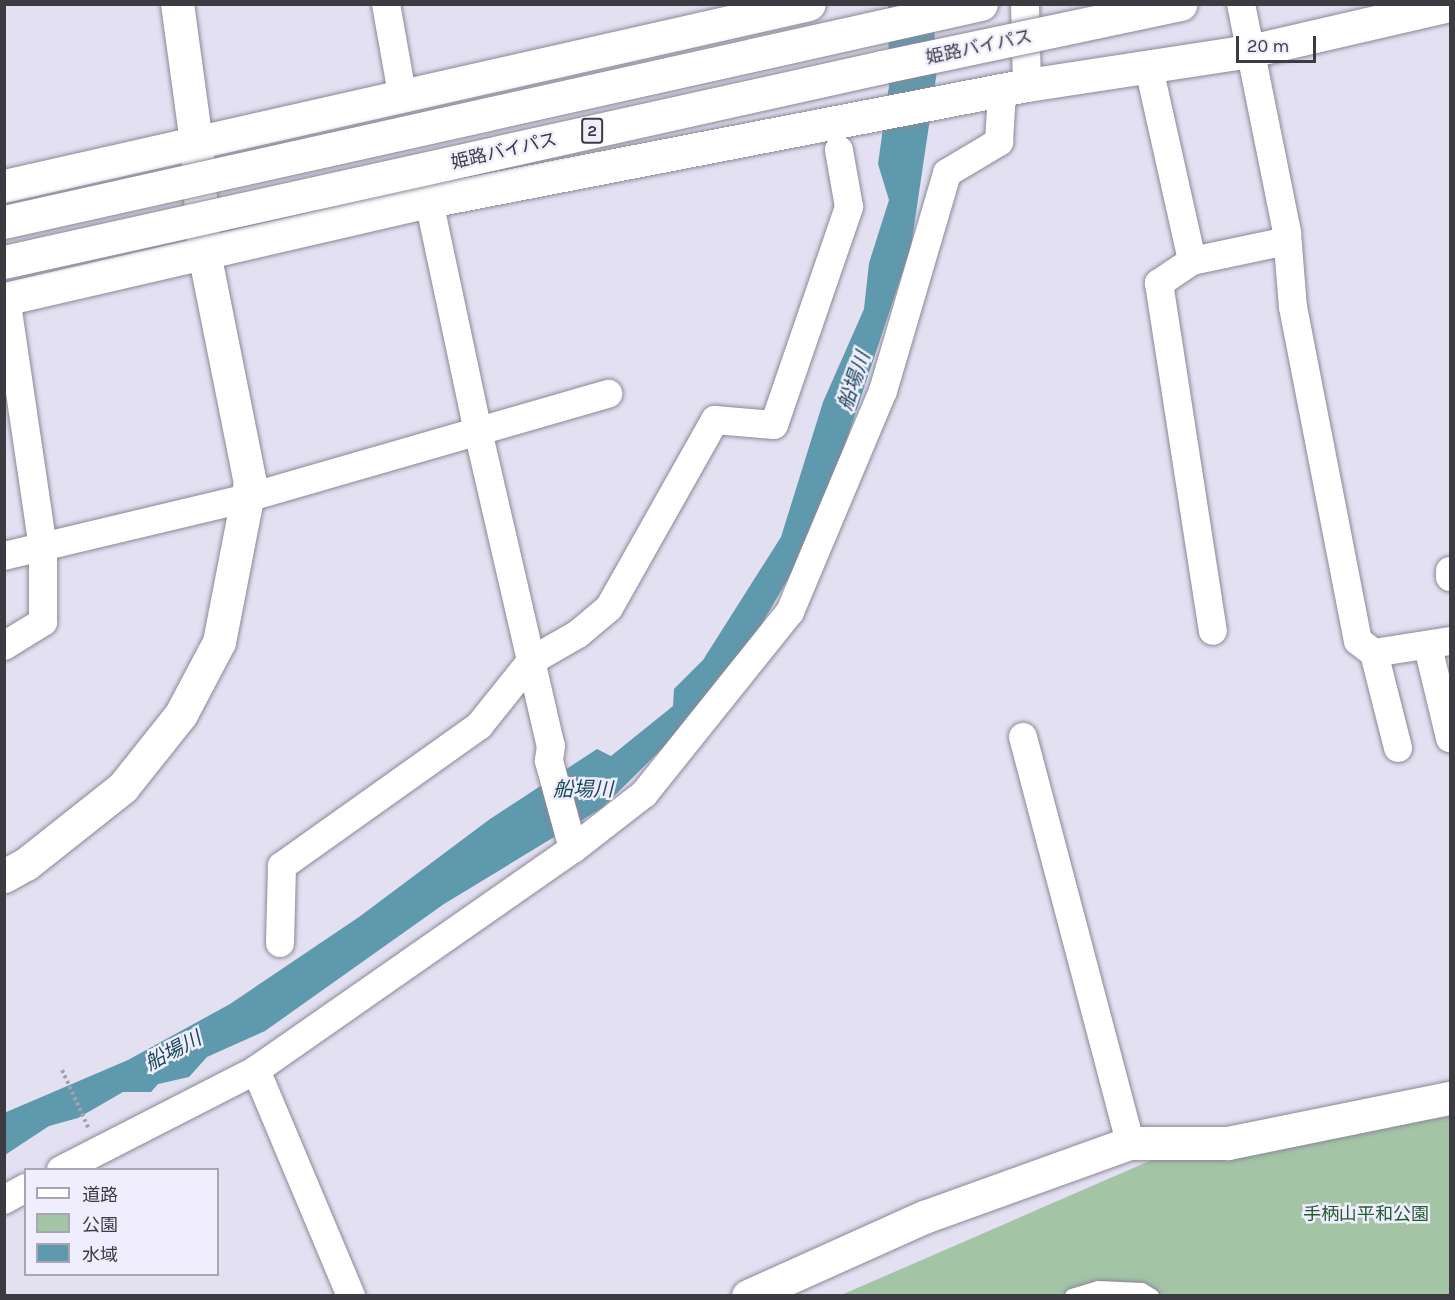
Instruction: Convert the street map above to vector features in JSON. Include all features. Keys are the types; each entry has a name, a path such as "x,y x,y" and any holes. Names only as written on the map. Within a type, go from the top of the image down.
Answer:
{"main road":[{"path":"6,870 26,864 123,787 181,714 219,642 250,483 204,253 196,142 177,4"},
{"path":"4,186 402,94 809,4"},
{"name":"2","path":"4,222 981,4"},
{"name":"姫路バイパス","path":"4,262 858,72 1180,4"},
{"path":"5,299 429,201 837,136 1014,89 1251,51 1450,5"},
{"path":"748,1296 924,1217 1130,1143 1228,1143 1450,1098"}],"street":[{"path":"65,1168 256,1070 573,849 644,794 790,612 883,391 947,173 999,142 1014,89 1026,4"},
{"path":"1241,4 1287,241 1293,307 1358,641 1374,652 1398,748"},
{"path":"387,5 402,94"},
{"path":"1149,68 1192,261"},
{"path":"280,943 282,866 479,726 531,661 578,634 609,608 715,420 774,424 849,207 837,136"},
{"path":"429,201 478,431 551,746 549,761 573,849"},
{"path":"1213,631 1159,283 1192,261 1287,241"},
{"path":"4,646 44,622 43,548 5,299"},
{"path":"4,556 247,498 608,394"},
{"path":"1450,571 1450,577"},
{"path":"1374,652 1439,644 1450,738"},
{"path":"1023,737 1130,1143"},
{"path":"256,1070 351,1296"},
{"path":"4,1200 24,1189"}],"lane":[{"path":"1072,1296 1098,1288 1142,1290 1152,1296"}],"path":[{"path":"62,1070 97,1150"}],"green space":[{"name":"手柄山平和公園","path":"1450,1116 1450,1295 839,1296 1170,1152 1223,1157"}],"water":[{"name":"船場川","path":"888,5 931,5 938,64 911,247 817,529 746,651 697,714 602,808 444,904 265,1031 207,1057 189,1077 158,1084 151,1092 123,1092 78,1118 49,1126 5,1155 4,1113 128,1060 230,1004 359,917 490,819 597,749 611,756 673,706 674,689 703,660 781,537 823,402 864,309 869,263 889,200 878,164 889,86"}]}
